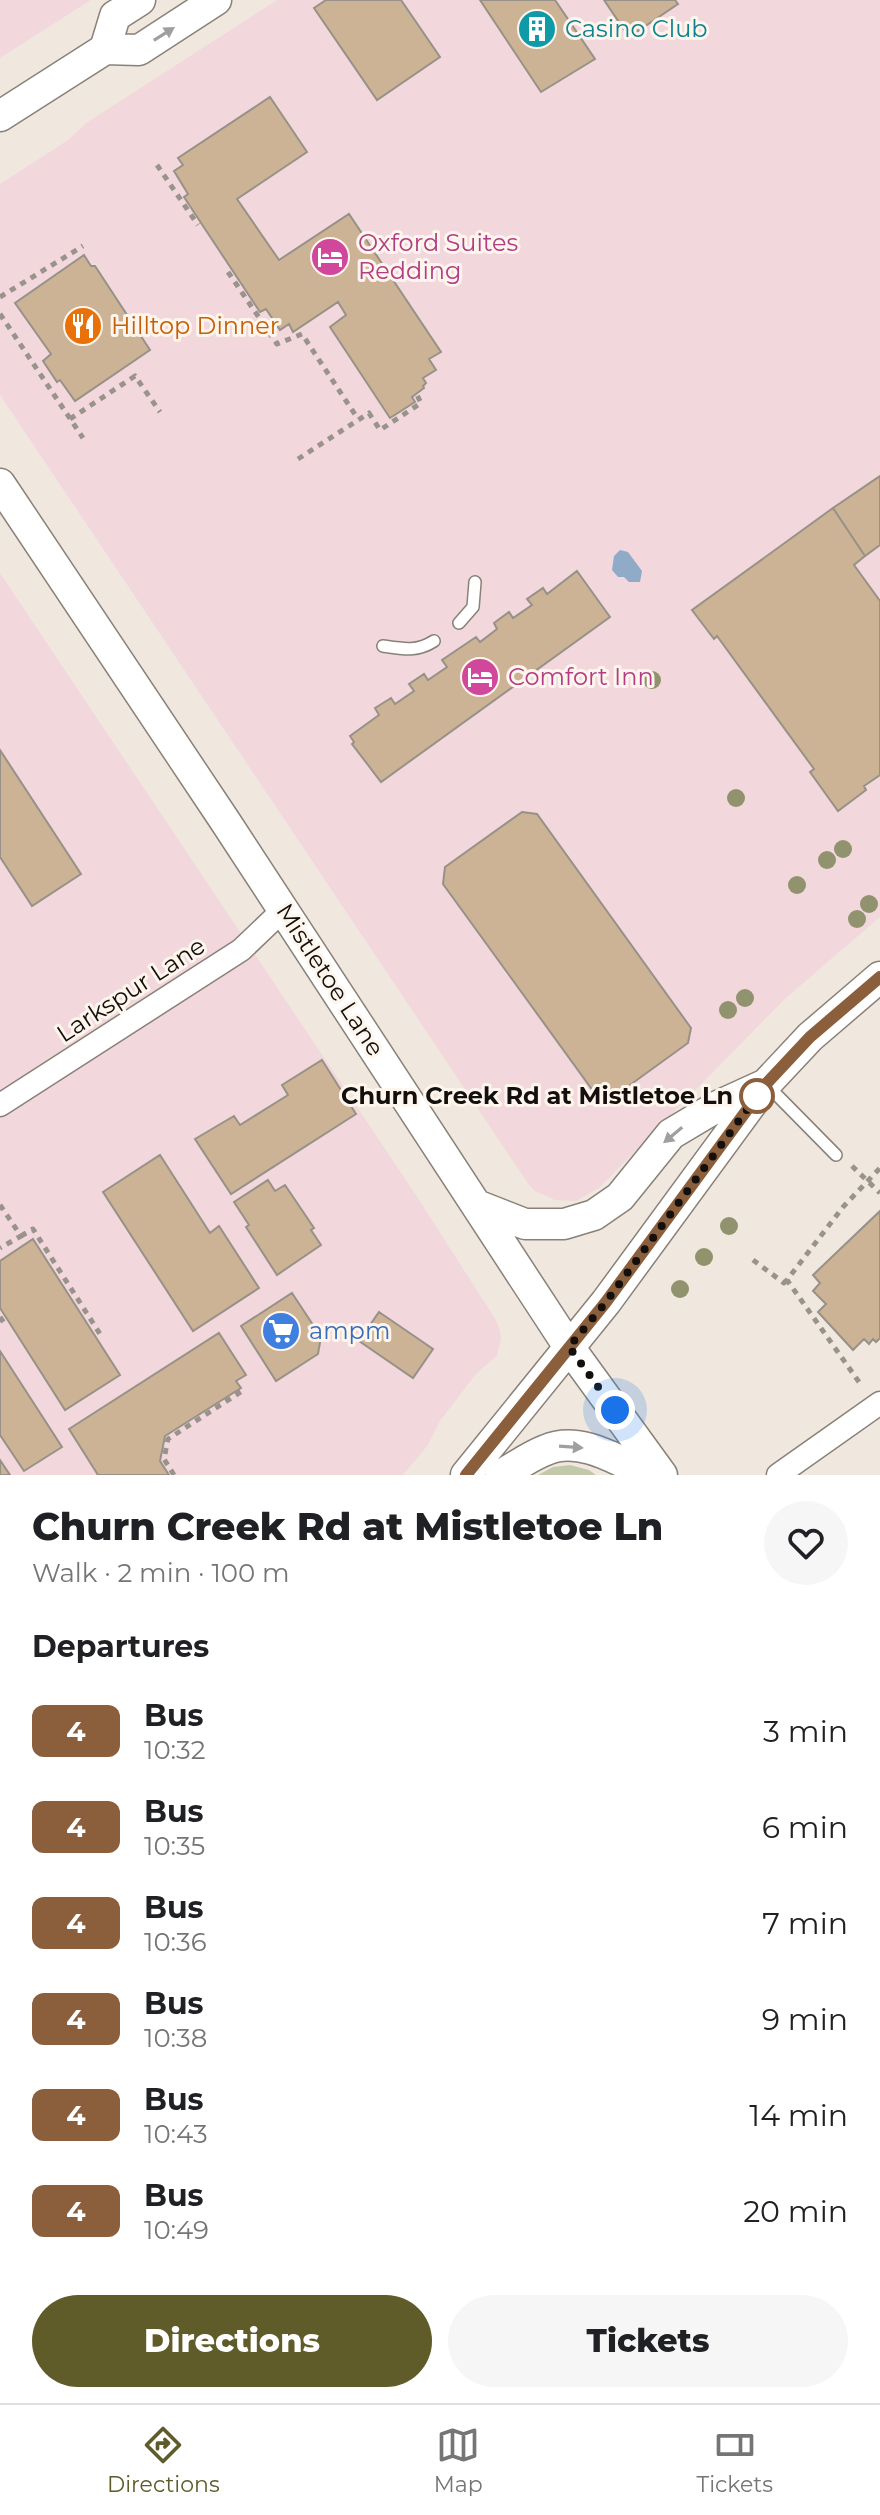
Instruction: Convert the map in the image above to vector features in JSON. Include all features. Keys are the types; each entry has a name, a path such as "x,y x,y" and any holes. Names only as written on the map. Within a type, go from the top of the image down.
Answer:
{"main road":[{"path":"105,49 115,16 140,0"},
{"path":"0,116 105,49 139,50 216,0"},
{"name":"Mistletoe Lane","path":"0,484 284,909 569,1347 662,1475"},
{"path":"466,1475 606,1302 766,1084 810,1037 880,977"},
{"path":"479,1206 525,1224 564,1224 594,1215 620,1197 671,1134 718,1106 766,1084"},
{"path":"501,1475 546,1449 568,1445 607,1455 649,1475"}],"street":[{"name":"Larkspur Lane","path":"0,1105 241,950 284,909"},
{"path":"778,1475 878,1409"}],"lane":[{"path":"459,623 473,607 475,582"},
{"path":"383,646 411,650 434,641"},
{"path":"766,1084 836,1155"}],"path":[{"path":"157,165 198,225"},
{"path":"0,297 83,246"},
{"path":"228,272 277,344 302,334 358,419"},
{"path":"0,314 83,438"},
{"path":"70,419 135,376 160,412"},
{"path":"298,459 369,413 380,430 421,403 417,395"},
{"path":"852,1166 880,1193"},
{"path":"753,1260 784,1283 843,1207 880,1168"},
{"path":"0,1205 21,1236"},
{"path":"0,1248 33,1229 100,1334"},
{"path":"787,1280 859,1382"},
{"path":"0,1317 4,1323"},
{"path":"174,1475 164,1459 168,1439 242,1391"}],"shaded area":[{"path":"0,0 91,0 0,58"},
{"path":"277,0 880,0 880,917 786,998 599,1188 576,1201 555,1200 529,1185 0,395 0,184 68,140 86,123"},
{"path":"0,573 416,1195 496,1320 501,1339 497,1356 476,1374 440,1421 428,1445 403,1475 0,1475"}],"green space":[{"path":"570,1465 596,1475 538,1475 553,1467"}],"water":[{"path":"620,550 628,552 642,571 640,582 629,582 612,570 614,556"}],"building":[{"path":"326,0 401,0 440,57 377,100 314,8"},
{"name":"Casino Club","path":"480,0 555,0 595,59 541,92"},
{"path":"604,0 675,0 678,4 629,37"},
{"name":"Oxford Suites Redding","path":"270,97 307,152 237,199 279,260 349,214 441,352 429,359 436,370 423,378 426,383 424,388 412,397 415,402 390,418 330,327 346,315 338,302 293,332 289,324 280,330 266,309 260,312 184,197 188,194 174,171 183,165 178,158"},
{"name":"Hilltop Dinner","path":"84,255 91,266 95,266 150,350 75,401 43,361 51,354 15,303"},
{"path":"880,476 880,545 865,556 833,508"},
{"path":"833,508 865,556 854,565 880,601 880,775 838,811 810,772 814,769 717,636 714,639 692,610"},
{"name":"Comfort Inn","path":"577,571 610,617 381,782 352,744 354,742 350,736 379,715 375,708 391,698 395,704 414,691 409,684 424,674 428,680 447,667 442,660 476,637 480,642 497,629 494,623 509,612 513,618 532,605 527,599 543,588 547,594"},
{"path":"0,750 81,874 32,906 0,857"},
{"path":"522,812 537,814 691,1028 688,1043 612,1098 596,1095 443,884 445,867"},
{"path":"322,1060 356,1114 231,1194 195,1139 234,1116 240,1125 288,1095 282,1085"},
{"path":"160,1155 210,1233 219,1226 259,1288 193,1331 103,1192"},
{"path":"268,1180 275,1191 285,1185 314,1228 311,1230 321,1245 277,1275 234,1202"},
{"path":"880,1211 880,1338 876,1342 873,1339 869,1344 864,1339 853,1350 818,1312 826,1304 813,1291 820,1283 813,1275"},
{"path":"33,1239 120,1375 65,1410 0,1308 0,1261"},
{"name":"ampm","path":"292,1293 321,1337 318,1354 276,1381 241,1326"},
{"path":"379,1312 433,1349 413,1378 359,1341"},
{"path":"219,1333 246,1375 236,1381 241,1388 165,1436 160,1461 169,1475 98,1475 69,1429"},
{"path":"0,1351 62,1447 24,1471 0,1435"},
{"path":"0,1460 10,1475 0,1475"}],"bus line":[{"name":"4","path":"466,1475 606,1302 766,1084 810,1037 880,977"}],"place":[{"name":"Casino Club","path":"537,29"},
{"name":"Oxford Suites Redding","path":"330,257"},
{"name":"Hilltop Dinner","path":"83,326"},
{"name":"Comfort Inn","path":"480,677"},
{"name":"Churn Creek Rd at Mistletoe Ln","path":"757,1096"},
{"name":"ampm","path":"281,1331"}],"route":[{"path":"615,1410 569,1347 606,1302 757,1096"}]}
